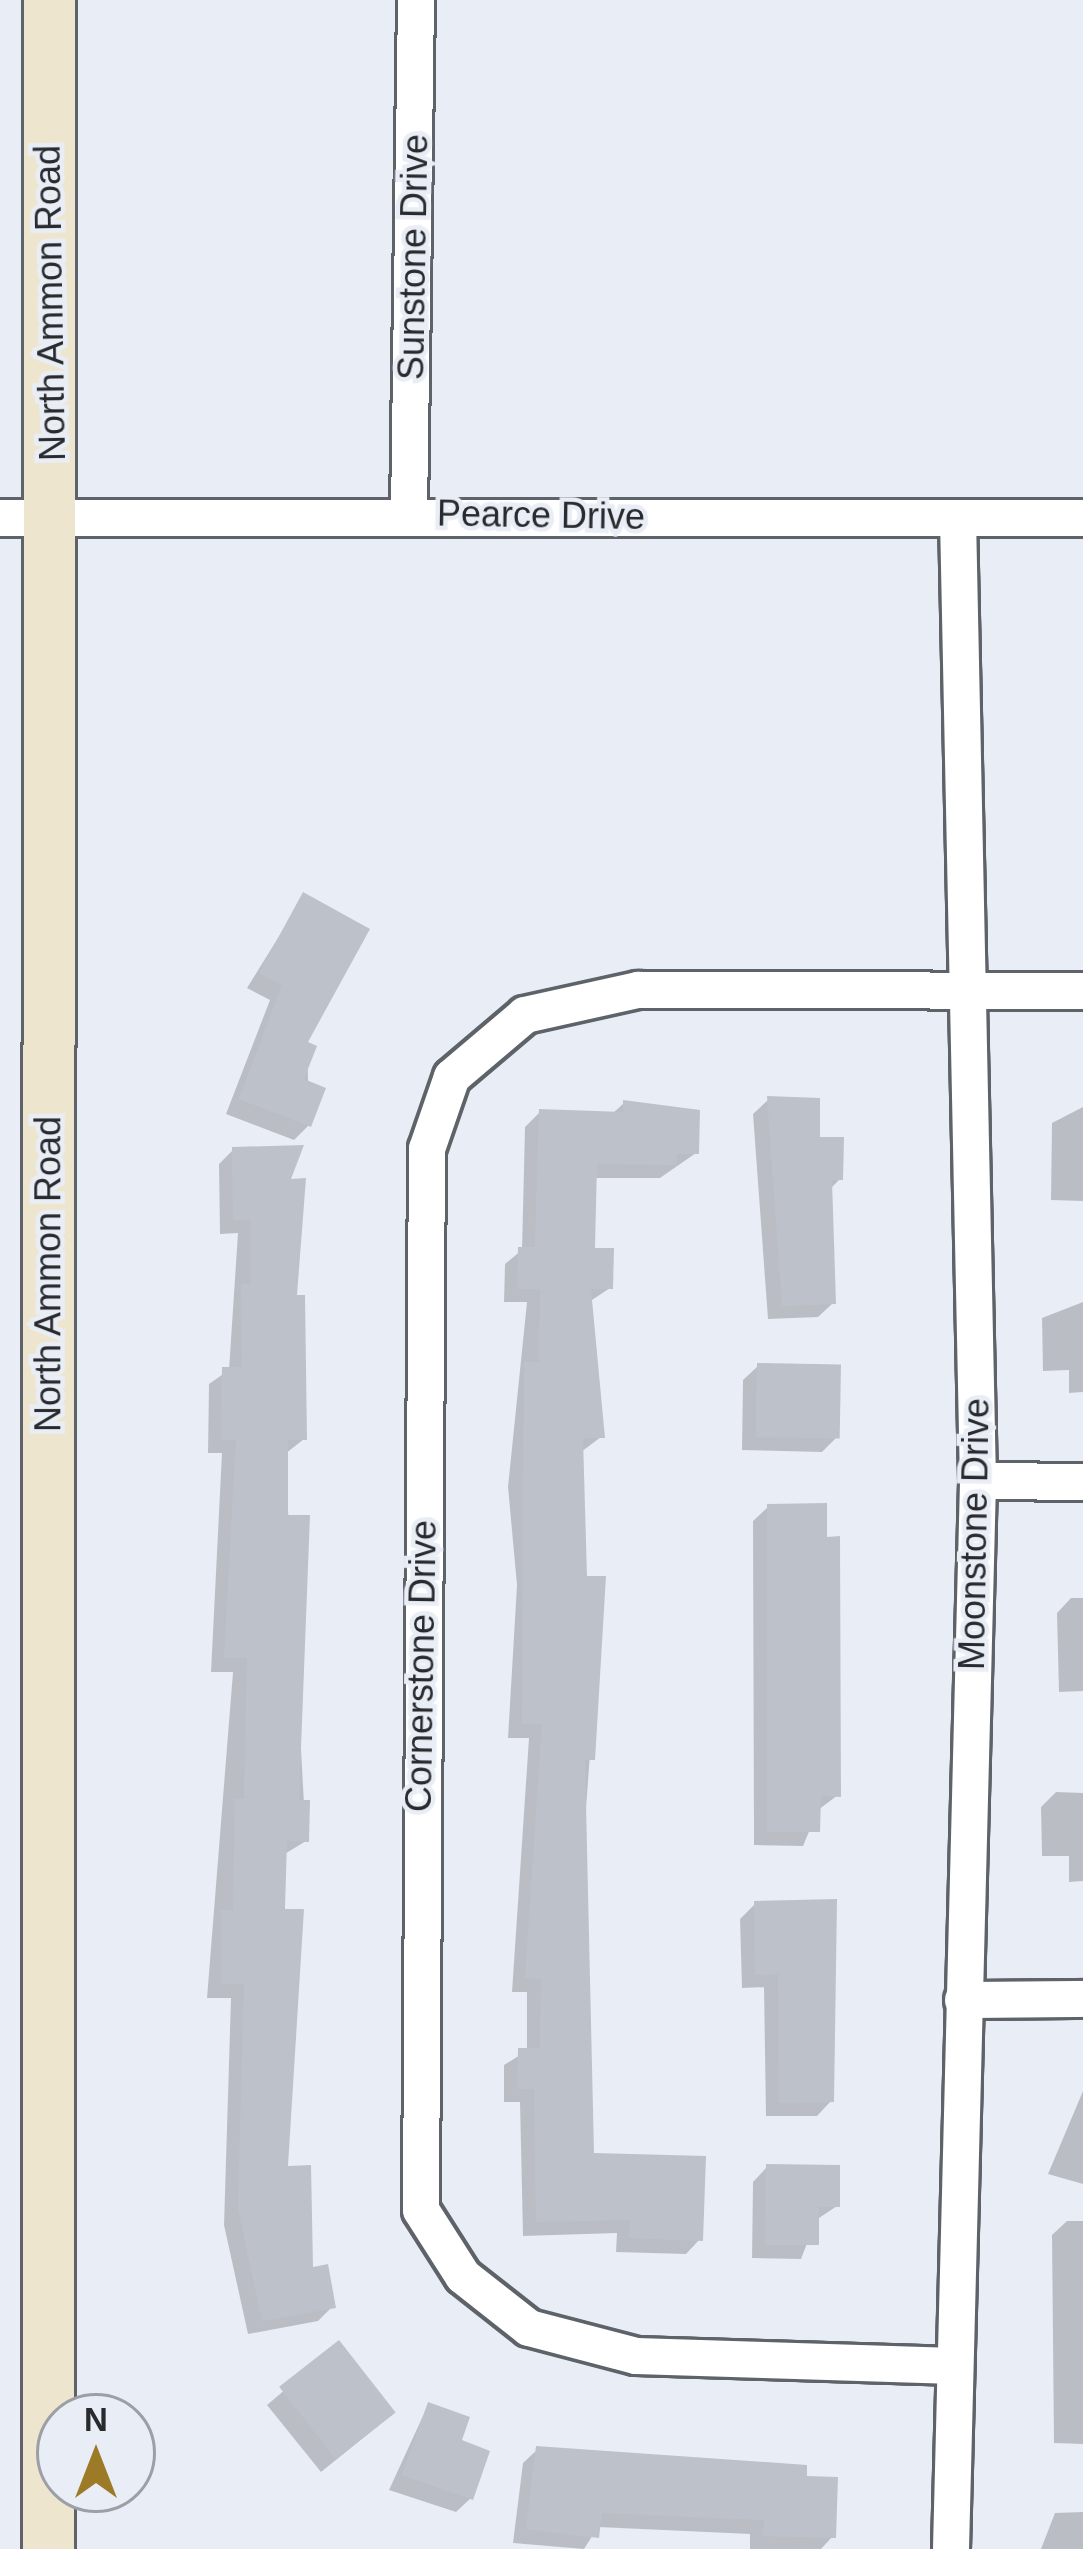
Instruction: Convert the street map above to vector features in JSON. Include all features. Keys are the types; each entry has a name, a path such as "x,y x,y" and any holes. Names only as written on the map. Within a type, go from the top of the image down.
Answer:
{"main road":[{"name":"North Ammon Road","path":"49,0 53,518 49,2549"}],"street":[{"name":"Sunstone Drive","path":"409,514 416,0"},
{"name":"Pearce Drive","path":"0,518 409,514 1083,518"},
{"name":"Moonstone Drive","path":"951,2549 978,1480 958,519"},
{"name":"Cornerstone Drive","path":"955,2366 636,2356 529,2328 463,2276 422,2210 418,1963 427,1148 452,1077 524,1016 638,990 1083,991"},
{"path":"978,1480 1083,1482"},
{"path":"963,2000 1083,2000"}],"building":[{"path":"303,892 370,929 308,1042 317,1046 304,1079 326,1088 311,1127 239,1099 282,985 259,973"},
{"path":"767,1096 820,1098 820,1137 844,1137 843,1180 832,1180 836,1304 782,1306"},
{"path":"623,1100 700,1110 699,1154 677,1154 677,1165 597,1164 595,1248 614,1248 613,1289 591,1289 605,1438 583,1438 587,1576 606,1576 595,1760 585,1760 594,2153 706,2156 703,2241 629,2238 630,2220 536,2222 534,2089 517,2089 518,2048 540,2048 541,1979 525,1978 542,1724 522,1724 524,1362 539,1362 540,1289 517,1289 518,1247 535,1247 539,1109 623,1112"},
{"path":"304,1145 291,1179 306,1178 297,1295 305,1295 307,1440 288,1440 288,1515 310,1515 299,1800 310,1800 309,1842 287,1841 285,1909 304,1909 288,2166 311,2165 313,2267 328,2264 336,2308 262,2321 238,2208 244,1984 221,1984 221,1910 233,1910 235,1799 244,1799 247,1658 224,1658 236,1440 221,1440 222,1367 242,1367 241,1284 251,1284 251,1220 233,1220 232,1147"},
{"path":"757,1363 841,1364 840,1438 756,1437"},
{"path":"827,1503 827,1537 840,1536 841,1797 821,1796 820,1832 767,1832 767,1504"},
{"path":"837,1899 834,2102 779,2103 778,1974 755,1975 754,1901"},
{"path":"766,2164 840,2165 840,2207 819,2207 819,2245 765,2245"},
{"path":"339,2340 396,2412 336,2459 279,2387"},
{"path":"428,2402 470,2417 462,2440 490,2451 473,2500 402,2475"},
{"path":"536,2446 807,2465 807,2476 838,2477 836,2538 763,2536 764,2520 602,2513 599,2538 526,2529"}]}
